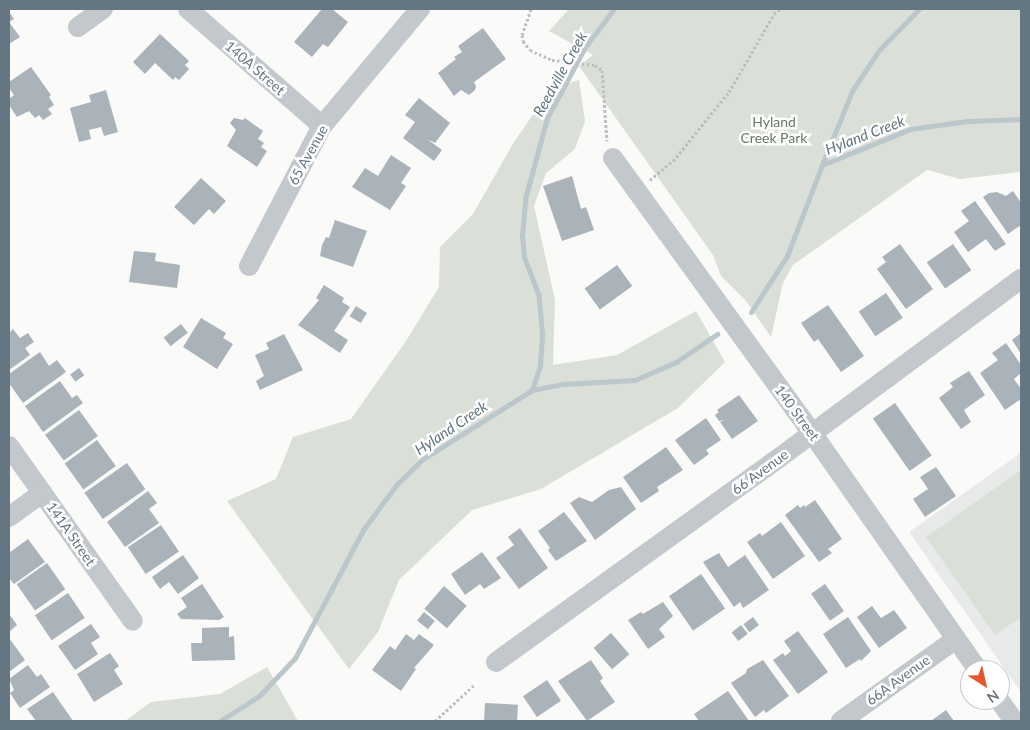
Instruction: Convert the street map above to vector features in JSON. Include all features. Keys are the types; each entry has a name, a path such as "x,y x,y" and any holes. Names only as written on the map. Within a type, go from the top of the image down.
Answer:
{"street":[{"path":"78,27 103,9"},
{"name":"140A Street","path":"188,9 322,126"},
{"name":"65 Avenue","path":"249,266 322,126 420,9"},
{"name":"140 Street","path":"613,158 812,433 971,660"},
{"name":"66 Avenue","path":"496,662 1021,279"},
{"name":"141A Street","path":"9,446 133,621"},
{"path":"9,517 42,493"},
{"name":"66A Avenue","path":"841,721 956,638"},
{"path":"1006,710 1014,721"}],"path":[{"path":"531,9 522,35 522,42 536,54 552,60 600,66 602,70 607,144 613,158"},
{"path":"650,181 673,161 728,92 774,14 780,9"},
{"path":"435,721 474,685"}],"shaded area":[{"path":"1021,453 1021,692 1010,676 1010,660 999,660 909,532"}],"green space":[{"name":"Hyland Creek Park","path":"569,9 1021,9 1021,172 960,179 927,170 793,265 783,283 771,337 746,301 721,276 713,255 579,66 593,55 549,31"},
{"path":"579,80 585,121 575,149 546,173 534,206 555,300 553,365 617,355 696,311 725,362 678,408 541,489 472,510 399,580 378,632 349,669 227,501 276,479 293,437 351,419 406,341 439,287 440,247 473,214 514,142 550,90"},
{"path":"1021,470 1021,617 995,635 926,537"},
{"path":"267,667 298,721 125,721 151,702 220,694"}],"building":[{"path":"322,9 332,9 348,22 328,47 323,44 312,57 294,42"},
{"path":"9,12 14,19 9,22"},
{"path":"9,22 20,37 9,44"},
{"path":"483,28 506,59 474,82 475,90 469,95 461,90 454,96 438,73 456,59 454,57 462,52 458,46"},
{"path":"160,34 189,61 185,65 189,69 179,80 175,77 173,80 155,63 145,74 133,62"},
{"path":"31,67 51,95 49,97 54,105 48,109 52,114 43,120 39,115 35,118 29,111 17,117 9,105 9,99 14,95 9,88 9,82"},
{"path":"106,90 118,132 104,136 101,127 89,130 91,139 79,142 70,108 91,102 89,95"},
{"path":"419,98 450,123 435,143 427,139 442,150 434,161 403,138 415,122 405,115"},
{"path":"234,118 243,120 245,118 263,131 258,139 264,143 261,147 267,151 257,167 227,146 236,130 230,123"},
{"path":"391,155 411,168 401,183 406,186 390,210 352,187 365,168 378,176"},
{"path":"572,176 581,209 586,207 594,230 562,241 543,186"},
{"path":"201,178 226,201 214,214 209,209 194,225 174,207"},
{"path":"1013,191 1021,203 1021,225 1008,234 983,197 989,193 997,192 1006,196"},
{"path":"975,201 1006,244 995,251 986,239 968,252 954,232 969,221 961,211"},
{"path":"335,220 367,231 353,267 320,256 322,245 326,237 329,238"},
{"path":"900,244 933,289 906,309 877,269 886,262 882,257"},
{"path":"953,244 971,270 945,289 927,262"},
{"path":"134,251 156,253 155,261 180,265 177,288 129,282"},
{"path":"617,265 632,286 600,310 585,289"},
{"path":"324,285 344,298 342,302 350,307 334,331 348,340 340,353 298,325 319,300 316,298"},
{"path":"886,293 903,318 875,336 859,311"},
{"path":"828,305 864,356 841,372 818,339 814,342 801,323"},
{"path":"356,306 367,313 361,323 350,316"},
{"path":"201,318 226,333 223,338 233,344 217,369 183,347"},
{"path":"181,324 188,333 170,346 164,338"},
{"path":"13,329 20,338 28,333 34,342 25,348 30,355 9,370 9,333"},
{"path":"1021,333 1021,354 1012,340"},
{"path":"284,334 303,370 260,390 256,381 264,376 255,355 269,349 266,343"},
{"path":"1006,343 1021,365 1021,373 1014,379 1021,389 1021,399 1005,410 980,373 998,360 992,353"},
{"path":"40,352 49,366 57,360 66,372 23,403 9,383 9,374"},
{"path":"79,368 84,375 75,382 70,374"},
{"path":"969,371 985,395 964,410 971,422 961,429 939,398 953,387 950,383"},
{"path":"60,381 72,398 77,395 83,403 43,432 25,406"},
{"path":"739,395 758,421 732,439 720,422 724,420 719,421 715,415 719,412 717,410"},
{"path":"895,403 932,455 910,471 873,418"},
{"path":"79,410 98,436 64,461 45,435"},
{"path":"706,418 721,440 706,450 709,454 694,465 675,440"},
{"path":"97,440 116,466 83,489 65,464"},
{"path":"666,447 683,470 657,487 659,491 641,503 623,477"},
{"path":"127,463 145,489 103,519 84,493"},
{"path":"936,467 956,496 925,517 913,499 928,489 920,477"},
{"path":"621,487 636,509 595,540 570,503 579,497 592,502 609,490"},
{"path":"148,491 157,503 149,509 159,523 125,547 107,522"},
{"path":"815,500 842,539 828,549 832,553 819,562 785,515 798,505 800,508 804,505 805,507"},
{"path":"564,512 587,541 556,561 548,550 550,548 538,531"},
{"path":"781,522 805,556 773,579 747,542 760,533 762,536"},
{"path":"161,525 179,552 146,574 128,547"},
{"path":"520,528 548,568 519,589 496,558 514,545 508,537"},
{"path":"28,539 45,562 14,584 9,578 9,553"},
{"path":"482,552 501,578 484,589 480,584 465,595 451,574"},
{"path":"719,553 728,567 745,555 769,590 743,608 740,602 734,607 703,562"},
{"path":"183,555 199,578 178,594 169,582 160,589 152,577"},
{"path":"47,563 65,589 35,610 17,584"},
{"path":"701,574 725,608 693,631 669,596"},
{"path":"202,584 224,617 219,620 181,619 177,614 187,607 181,598"},
{"path":"825,584 844,611 830,621 811,594"},
{"path":"444,586 467,606 447,628 424,609"},
{"path":"68,593 85,618 52,640 35,615"},
{"path":"663,602 673,616 659,629 665,637 648,649 628,620 641,612 643,614"},
{"path":"872,606 881,618 894,610 907,628 879,648 857,617"},
{"path":"424,612 435,621 428,629 417,621"},
{"path":"9,616 17,625 9,632"},
{"path":"753,617 759,625 749,632 743,624"},
{"path":"848,617 871,651 861,661 860,659 846,668 823,634"},
{"path":"91,624 100,637 91,643 98,654 75,670 58,646"},
{"path":"741,625 748,634 738,641 732,632"},
{"path":"229,627 229,637 234,636 235,660 192,661 191,643 202,643 202,628"},
{"path":"798,631 828,672 798,694 773,660 783,653 785,656 791,651 784,641"},
{"path":"611,633 629,654 612,669 594,648"},
{"path":"406,634 414,640 419,634 434,645 414,668 416,669 401,691 372,670 390,646 395,650"},
{"path":"9,638 25,660 9,672"},
{"path":"110,653 119,666 114,670 123,684 94,702 77,674"},
{"path":"591,660 603,678 600,681 615,702 587,721 558,681"},
{"path":"763,660 789,696 766,713 764,710 755,717 731,683 746,673 747,669"},
{"path":"28,665 37,677 41,674 50,687 20,708 10,693 14,690 9,679"},
{"path":"547,680 561,701 537,717 523,696"},
{"path":"728,691 749,721 699,721 694,714"},
{"path":"53,692 73,721 36,721 27,709"},
{"path":"485,703 518,705 517,721 484,721"},
{"path":"946,710 954,721 931,721"}],"waterway":[{"name":"Reedville Creek","path":"532,390 540,365 542,334 539,296 524,257 522,236 525,199 547,118 585,47 614,9"},
{"path":"822,165 852,91 879,50 919,9"},
{"name":"Hyland Creek","path":"751,312 787,256 822,165 910,129 967,121 1021,119"},
{"name":"Hyland Creek","path":"220,721 259,696 295,658 363,530 397,484 423,459 532,390 563,384 635,380 676,362 717,334"}]}
